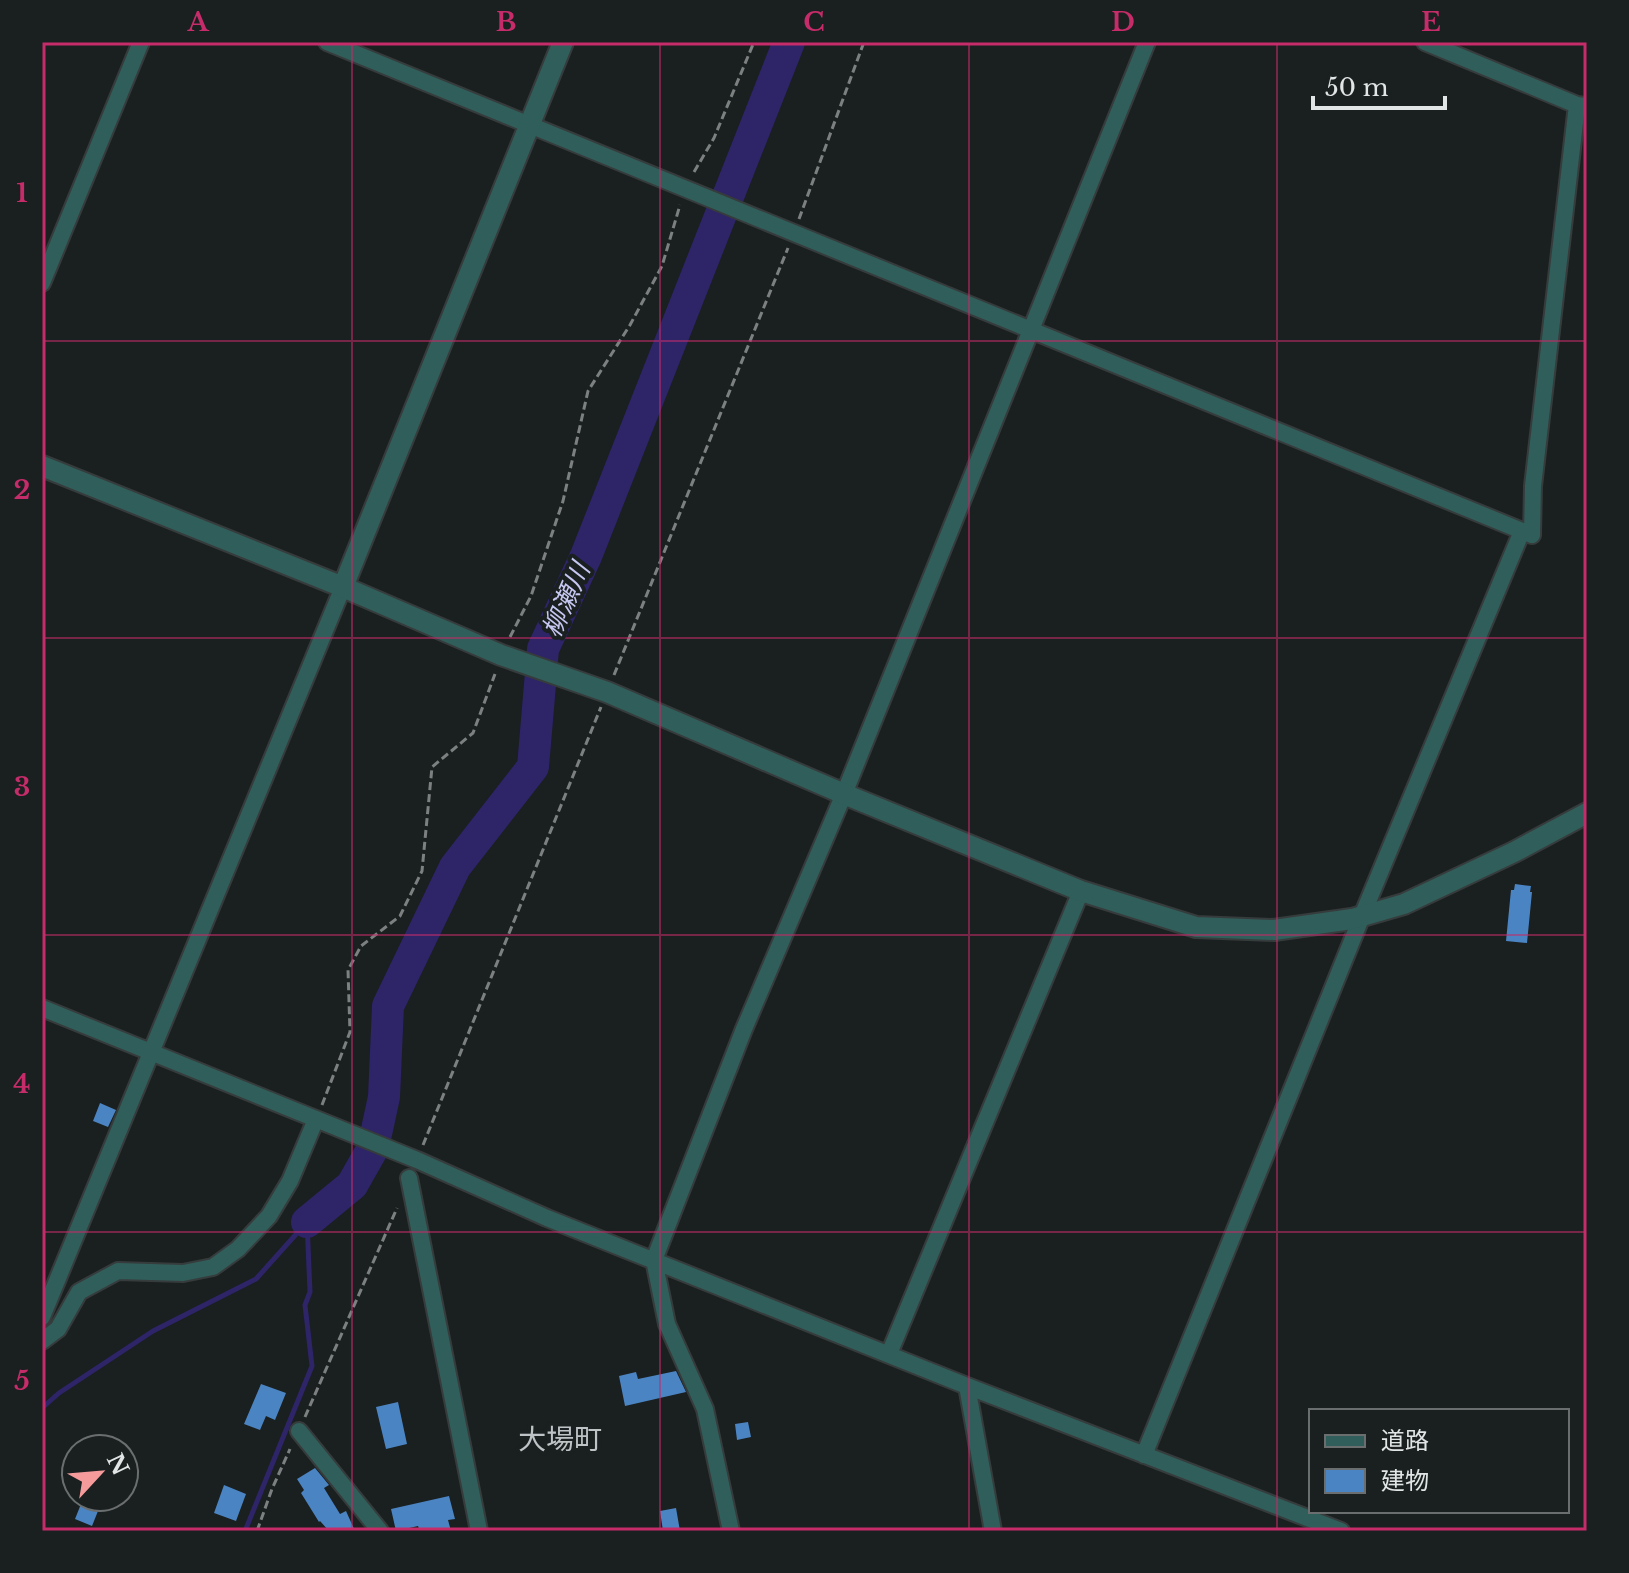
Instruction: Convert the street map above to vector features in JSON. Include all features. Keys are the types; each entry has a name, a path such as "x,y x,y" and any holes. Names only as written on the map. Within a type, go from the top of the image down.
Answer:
{"street":[{"path":"42,283 141,42"},
{"path":"327,42 1532,535 1533,486 1582,106 1425,42"},
{"path":"42,1317 343,587 563,42"},
{"path":"731,1531 705,1409 667,1324 654,1260 744,1029 844,794 1147,42"},
{"path":"42,466 343,587 501,655 607,692 1081,891 1196,927 1274,930 1352,919 1404,904 1514,852 1587,813"},
{"path":"1144,1455 1522,531"},
{"path":"889,1354 1081,891"},
{"path":"42,1008 320,1120 547,1218 1341,1531"},
{"path":"42,1341 58,1329 79,1292 118,1271 183,1273 213,1267 238,1249 269,1216 320,1120"},
{"path":"409,1178 479,1531"},
{"path":"967,1386 993,1531"},
{"path":"299,1431 380,1531"}],"path":[{"path":"320,1120 350,1032 348,970 361,946 400,916 422,871 432,767 473,733 501,655 531,596 559,515 588,391 630,325 662,266 685,188 714,138 754,42"},
{"path":"413,1159 794,233 864,42"},
{"path":"257,1531 272,1489 397,1207"}],"building":[{"path":"1515,884 1531,886 1527,943 1506,941 1511,890 1514,890"},
{"path":"100,1103 116,1110 108,1127 93,1121"},
{"path":"676,1371 686,1392 625,1406 619,1376 636,1372 638,1379"},
{"path":"261,1384 286,1393 275,1420 266,1416 260,1430 244,1424"},
{"path":"398,1402 407,1444 386,1449 376,1407"},
{"path":"748,1422 751,1437 737,1440 735,1424"},
{"path":"315,1468 329,1485 324,1488 340,1514 346,1511 355,1531 329,1531 319,1522 301,1493 304,1490 297,1479"},
{"path":"224,1485 246,1494 236,1521 214,1513"},
{"path":"449,1496 455,1519 448,1520 451,1531 420,1531 418,1526 396,1531 391,1509"},
{"path":"676,1508 680,1531 663,1531 660,1511"},
{"path":"77,1513 97,1513 92,1526 75,1519"}],"waterway":[{"name":"柳瀬川","path":"307,1222 352,1185 373,1148 384,1097 388,1006 455,867 533,767 543,649 586,556 789,42"},
{"path":"42,1408 59,1393 153,1331 256,1279 307,1222"},
{"path":"245,1531 312,1366 305,1305 310,1292 307,1222"}],"district":[{"name":"大場町","path":"560,1439"}]}
